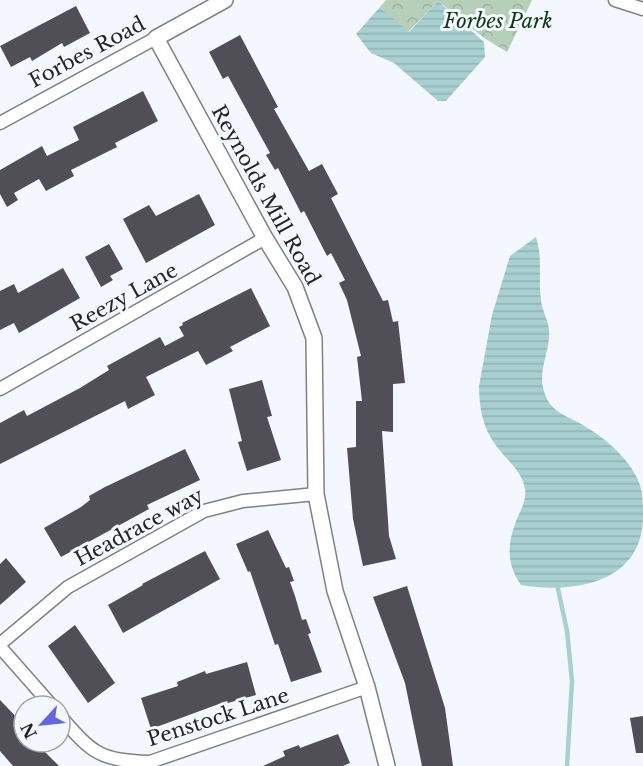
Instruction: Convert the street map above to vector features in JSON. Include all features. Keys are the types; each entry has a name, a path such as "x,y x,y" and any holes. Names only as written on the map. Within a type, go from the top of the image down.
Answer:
{"street":[{"name":"Forbes Road","path":"0,123 225,0"},
{"path":"615,0 643,9"},
{"name":"Reynolds Mill Road","path":"156,38 265,238 295,287 314,338 316,494 335,591 367,687 387,766"},
{"name":"Reezy Lane","path":"0,388 246,251 265,238"},
{"name":"Headrace way","path":"0,645 68,587 204,511 243,501 316,494"},
{"path":"0,645 42,694"},
{"name":"Penstock Lane","path":"72,729 86,745 115,760 150,762 367,687"}],"green space":[{"name":"Forbes Park","path":"386,0 532,0 507,52 484,38 438,1 408,32 380,7"}],"water":[{"path":"438,1 484,42 485,57 446,101 438,101 394,63 371,53 356,34 380,7 409,32"},
{"path":"536,237 541,300 549,330 542,379 546,397 553,407 599,436 624,458 636,475 643,500 640,539 631,556 618,570 602,579 583,585 541,587 521,585 516,578 511,563 510,548 515,524 524,502 525,489 517,471 488,433 481,410 479,386 492,315 510,256"}],"building":[{"path":"76,6 90,33 64,47 62,43 32,61 30,57 11,67 0,46"},
{"path":"240,35 278,107 274,109 309,171 322,164 338,194 331,198 383,301 388,300 393,322 398,321 405,383 393,384 393,432 382,431 389,536 396,559 363,566 353,519 347,448 356,447 356,401 362,401 357,357 361,356 347,300 339,283 345,280 331,253 327,256 304,211 301,213 278,168 275,170 266,155 270,153 228,76 223,79 209,52"},
{"path":"143,91 158,121 115,143 117,147 71,170 74,176 46,191 39,179 14,193 18,200 7,207 0,194 0,170 42,146 47,156 79,140 73,127"},
{"path":"199,194 215,225 146,263 123,219 149,205 156,216"},
{"path":"109,244 123,269 110,276 113,280 101,287 85,257"},
{"path":"63,268 80,298 19,333 14,323 0,330 0,291 14,284 18,293"},
{"path":"251,288 270,326 230,347 233,351 206,365 198,351 146,377 155,395 128,409 125,401 0,464 0,423 24,410 27,416 80,388 109,370 107,366 160,337 165,346 184,336 179,327 183,325 182,323"},
{"path":"262,380 272,416 267,417 281,460 247,471 238,442 242,441 229,389"},
{"path":"185,449 200,480 147,505 149,509 61,557 44,528 81,507 90,500 89,496 105,487"},
{"path":"268,530 286,568 289,567 294,581 290,582 302,620 306,619 311,633 308,634 322,672 291,682 278,644 275,645 250,571 248,572 236,544"},
{"path":"205,551 220,579 123,633 108,605 142,584"},
{"path":"6,558 26,582 0,605 0,564"},
{"path":"407,586 445,708 453,766 422,766 405,683 373,597"},
{"path":"75,625 115,683 88,703 48,646"},
{"path":"247,662 256,695 228,703 227,701 151,729 141,698 178,686 177,682 205,671 206,674"},
{"path":"0,700 12,712 12,754 47,754 59,766 13,766 0,751"},
{"path":"643,716 643,753 636,753 630,718"},
{"path":"338,734 350,763 343,766 263,766 285,756 283,751 299,745 300,748"}],"waterway":[{"path":"557,584 567,631 572,681 567,766"}]}
